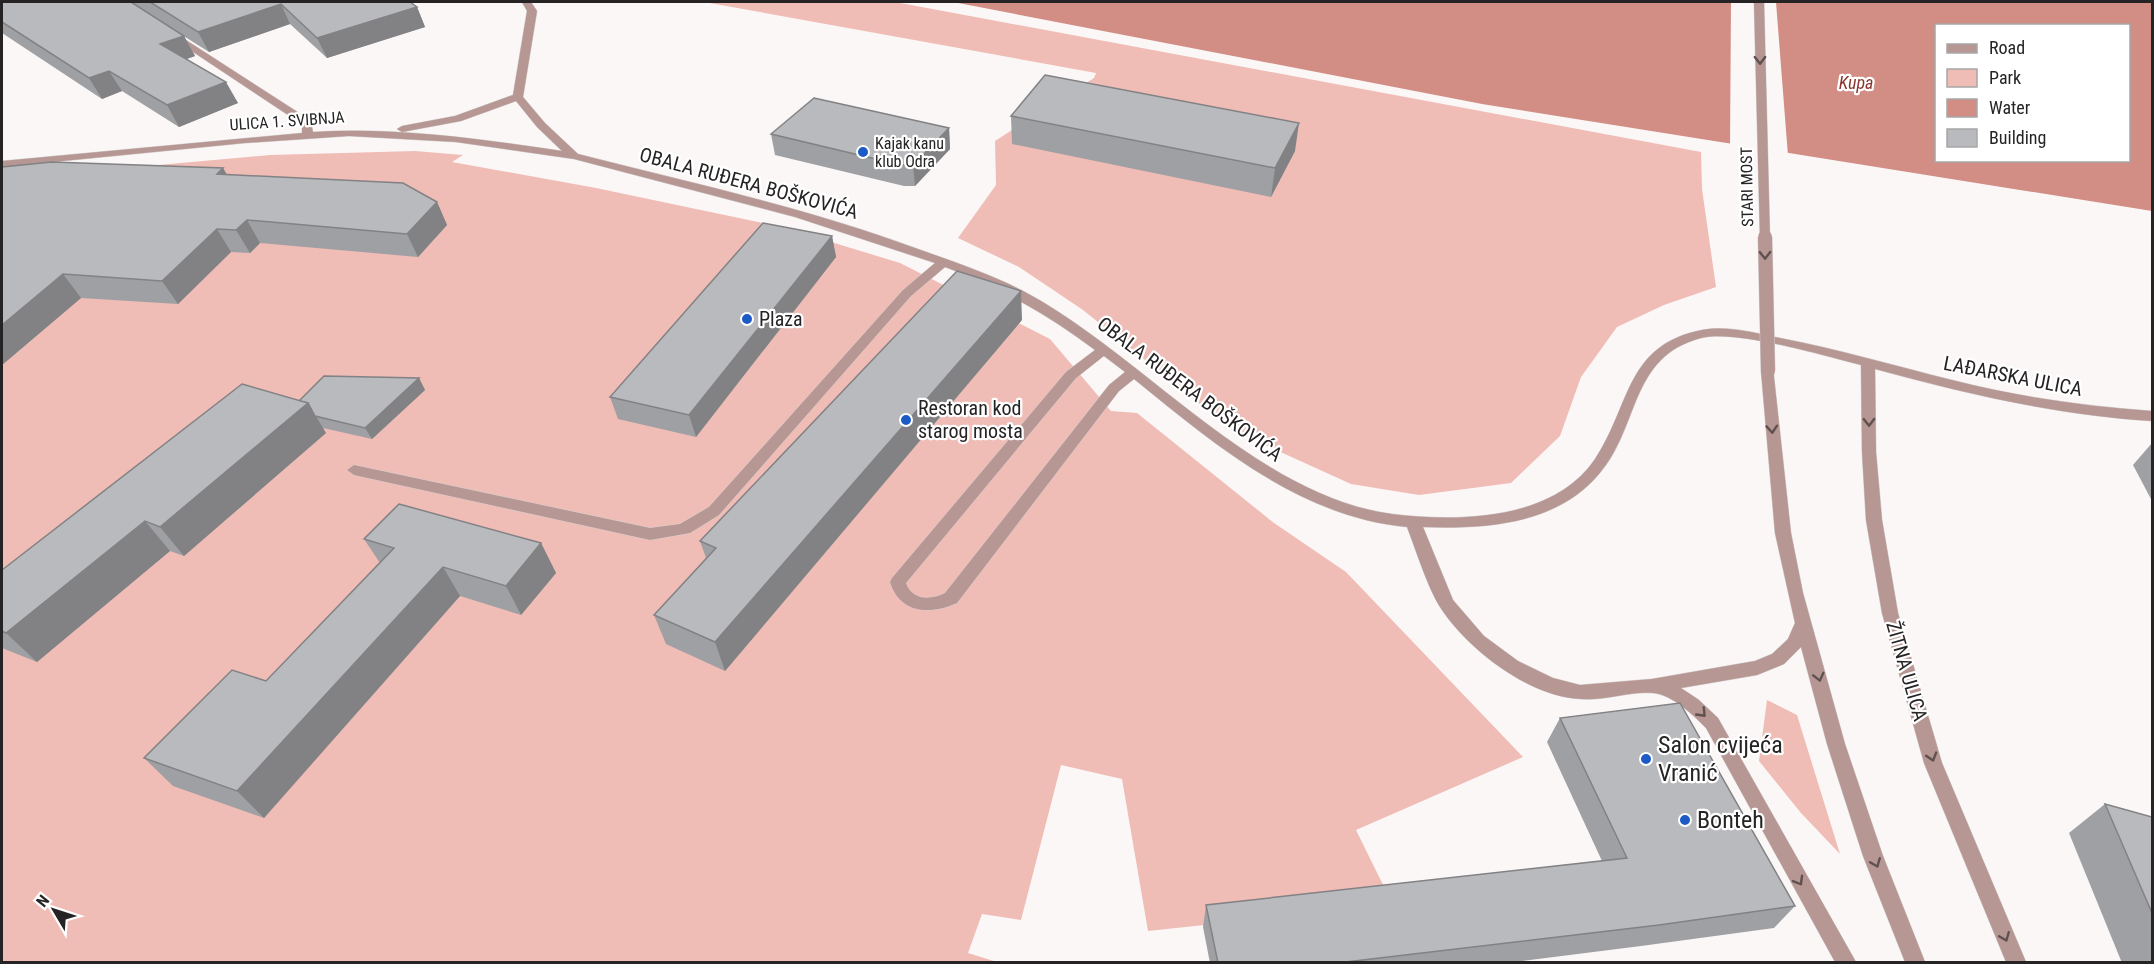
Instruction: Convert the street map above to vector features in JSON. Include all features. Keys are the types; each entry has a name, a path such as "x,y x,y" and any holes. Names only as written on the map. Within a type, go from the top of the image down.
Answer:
{"street":[{"path":"376,134 457,119 518,97 532,11 527,2"},
{"name":"STARI MOST","path":"1759,2 1768,371 1783,533 1795,593 1804,620"},
{"path":"162,28 292,113 307,125 308,135"},
{"name":"OBALA RUĐERA BOŠKOVIĆA","path":"518,97 541,125 574,156 813,218 943,262 990,280 1029,299 1105,349 1240,455 1276,478 1315,497 1375,517 1452,521 1517,516 1567,493 1601,463 1620,426 1630,396 1650,359 1663,349 1698,334 1727,332 1810,347 1868,364"},
{"name":"ULICA 1. SVIBNJA","path":"2,164 308,135 376,134 456,139 574,156"},
{"path":"354,470 650,534 681,531 700,523 714,511 907,293 943,262"},
{"path":"1105,349 1071,375 898,582 899,588 908,599 927,605 938,604 951,598 1114,388 1134,372"},
{"name":"LAĐARSKA ULICA","path":"1868,364 1981,393 2120,414 2152,416"},
{"name":"ŽITNA ULICA","path":"1868,364 1869,452 1874,520 1890,613 1933,763 2016,963"},
{"path":"1412,520 1446,603 1478,641 1512,666 1549,685 1580,692 1652,686 1757,668 1778,658 1795,643 1804,620"},
{"path":"1804,620 1836,744 1873,856 1915,963"},
{"path":"1652,686 1672,691 1693,703 1712,723 1846,963"}],"green space":[{"path":"704,2 895,2 1701,152 1702,189 1716,287 1664,305 1617,327 1581,377 1560,436 1511,483 1419,495 1351,484 1232,430 1083,310 1019,267 958,238 996,185 995,141 1094,78 1096,73"},
{"path":"415,151 463,155 452,162 596,188 782,227 900,263 1050,339 1111,411 1137,413 1274,523 1346,572 1523,757 1356,830 1393,905 1148,931 1122,779 1061,765 1021,920 982,914 968,953 997,962 2,962 2,179 270,155"},
{"path":"1767,700 1797,715 1840,854 1801,813 1759,761"}],"water":[{"name":"Kupa","path":"953,2 2152,2 2152,211 1482,104"}],"pier":[{"path":"1731,2 1776,2 1788,156 1730,147"}],"building":[{"path":"2,2 131,2 184,36 160,44 226,82 167,105 109,71 89,78 2,22"},
{"path":"150,2 410,2 417,7 317,38 281,4 198,32"},
{"path":"1045,75 1299,123 1275,168 1011,116"},
{"path":"814,98 949,128 913,165 901,165 771,134"},
{"path":"52,162 223,168 217,174 403,183 437,202 407,234 247,220 236,230 217,229 162,281 63,274 2,325 2,167"},
{"path":"763,223 832,236 689,415 610,397"},
{"path":"957,271 1021,291 715,642 654,615 716,548 700,541"},
{"path":"324,376 419,378 365,428 315,416 308,403 299,401"},
{"path":"242,384 308,403 160,527 145,521 6,633 2,631 2,570"},
{"path":"399,504 541,543 506,586 443,567 237,791 144,758 232,670 266,681 394,548 364,539"},
{"path":"1680,703 1795,906 1659,925 1337,963 1218,963 1206,905 1627,858 1560,718"},
{"path":"2105,804 2152,817 2152,913"}],"place":[{"name":"Kajak kanu klub Odra","path":"863,152"},
{"name":"Plaza","path":"747,319"},
{"name":"Restoran kod starog mosta","path":"906,420"},
{"name":"Salon cvijeća Vranić","path":"1646,759"},
{"name":"Bonteh","path":"1685,820"}]}
